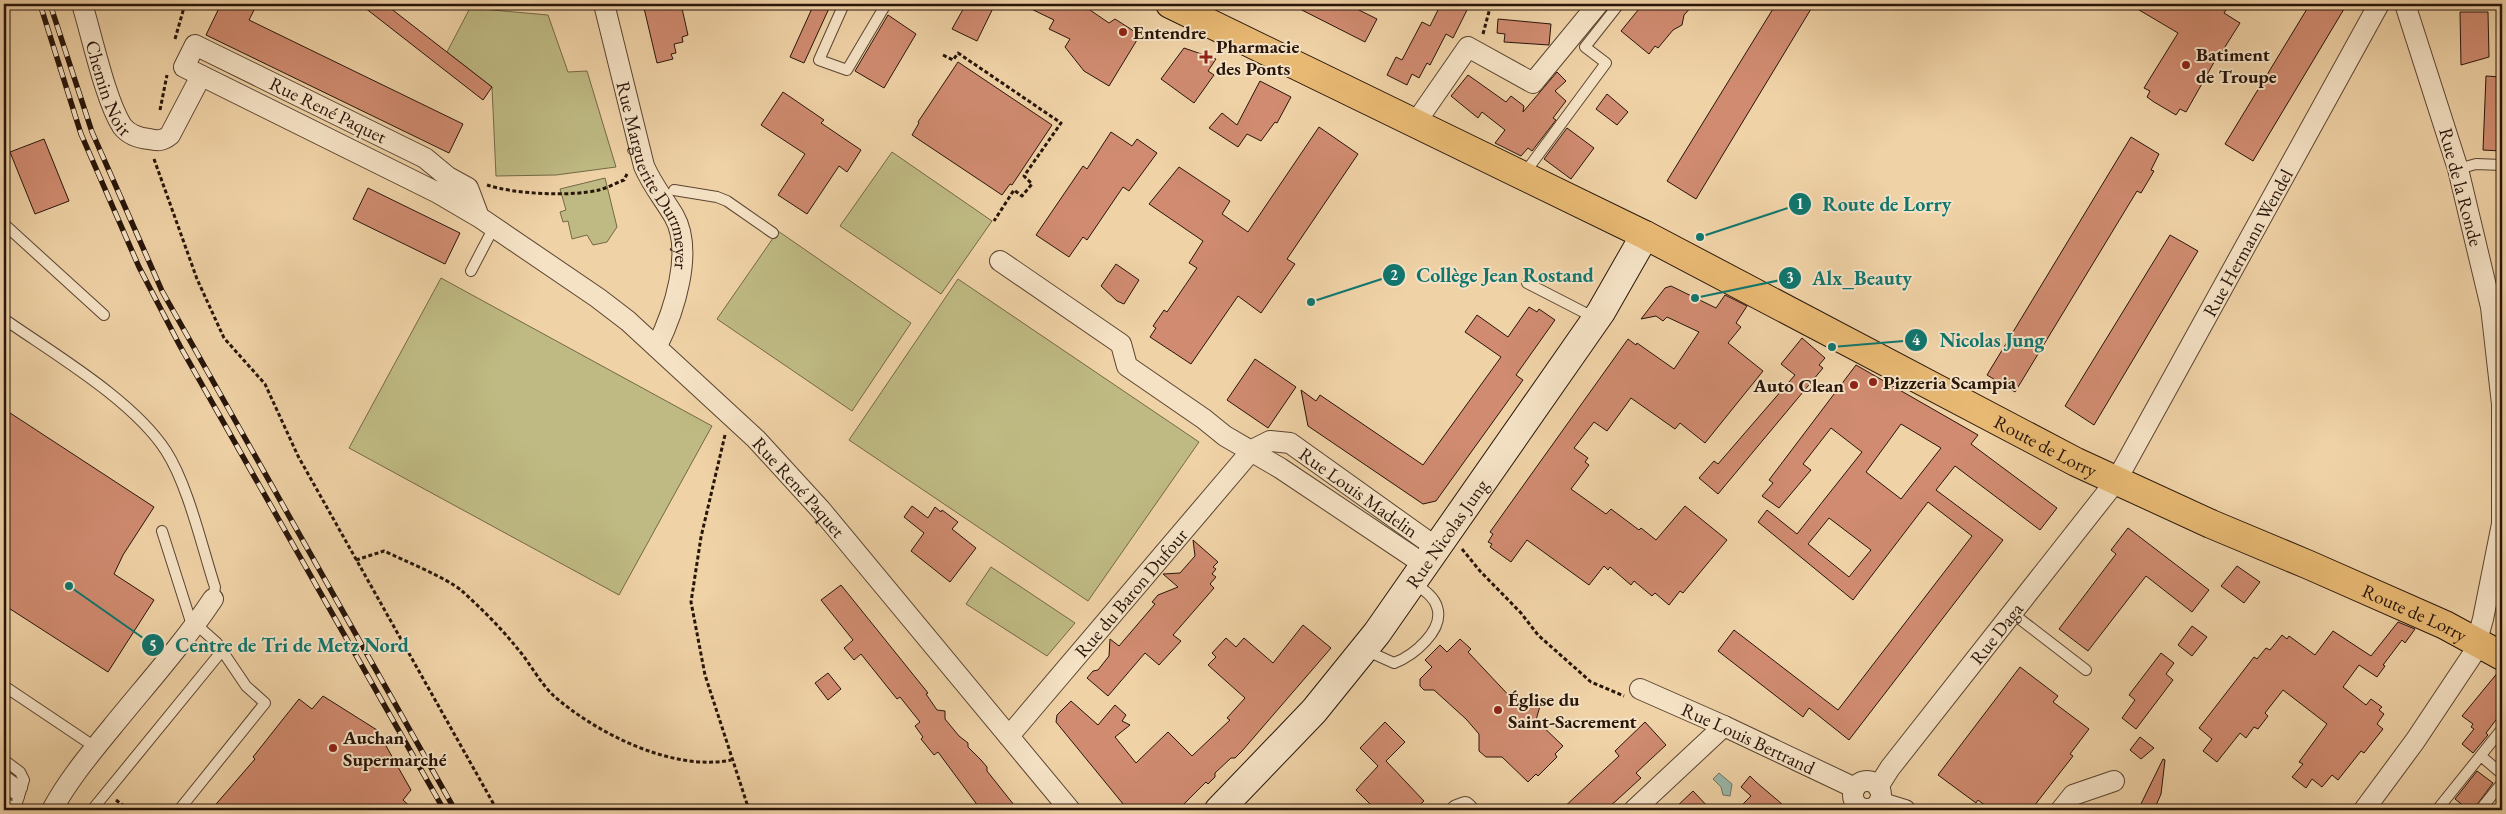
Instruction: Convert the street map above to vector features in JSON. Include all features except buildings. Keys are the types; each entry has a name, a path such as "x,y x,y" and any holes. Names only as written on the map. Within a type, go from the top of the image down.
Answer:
{"main road":[{"name":"Route de Lorry","path":"1185,7 1645,234 2076,462 2211,524 2309,564 2436,621 2502,656"},
{"name":"Rue Nicolas Jung","path":"1219,810 1314,712 1364,649 1425,565 1596,319 1645,234"}],"street":[{"name":"Chemin Noir","path":"82,4 105,81 123,126 135,138 156,139"},
{"name":"Rue Marguerite Durrmeyer","path":"604,4 644,166 652,184 675,217 682,239 682,263 676,294 657,346"},
{"path":"1416,122 1468,47 1533,83 1598,4"},
{"name":"Rue Hermann Wendel","path":"2116,480 2379,4"},
{"name":"Rue de la Ronde","path":"2364,810 2415,741 2473,654 2502,524 2502,404 2492,316 2479,251 2458,169 2405,4"},
{"name":"Rue René Paquet","path":"487,222 468,188 448,177 425,158 195,45 184,67 438,193 487,222 598,298 657,346 756,439 821,510 989,715 1009,736 1070,810"},
{"path":"156,139 170,135 202,76"},
{"name":"Rue Louis Madelin","path":"1000,261 1121,344 1127,366 1204,419 1224,436 1252,450 1425,565"},
{"name":"Rue Louis Madelin","path":"1252,450 1270,441 1290,443 1425,565"},
{"name":"Rue du Baron Dufour","path":"1009,736 1252,450"},
{"name":"Rue Daga","path":"1879,794 1890,768 2116,480"},
{"path":"52,810 62,790 196,625 213,599"},
{"name":"Rue Louis Bertrand","path":"1640,689 1724,726 1855,801"},
{"path":"1634,810 1724,726"},
{"path":"2061,810 2073,795 2114,780"},
{"path":"1855,801 1867,781 1879,794 1905,810"},
{"path":"1457,810 1465,807 1468,810"}],"lane":[{"path":"844,4 819,60 848,70 886,4"},
{"path":"1523,174 1606,63 1585,47 1619,4"},
{"path":"2458,169 2476,164 2502,165"},
{"path":"674,190 717,197 773,233"},
{"path":"471,271 487,222"},
{"path":"4,224 104,315"},
{"path":"1527,283 1596,319"},
{"path":"4,319 100,386 151,431 167,452 186,496 215,587 213,599"},
{"path":"162,531 190,619 217,643 221,652 246,686 265,703 179,810"},
{"path":"1364,649 1394,663 1408,658 1433,632 1438,608 1433,598 1425,565"},
{"path":"2012,613 2086,670"},
{"path":"92,810 221,652"},
{"path":"4,686 95,747"},
{"path":"2437,810 2502,729"},
{"path":"2480,756 2502,774"},
{"path":"4,760 20,772 24,780 15,810 4,800"},
{"path":"4,775 20,793"},
{"path":"2480,810 2502,783"},
{"path":"4,786 20,793"}],"path":[{"path":"1479,53 1491,4"},
{"path":"944,55 952,60 958,53 1061,123 1024,176 1032,184 1022,196 1014,190 994,220"},
{"path":"156,139 197,279 224,338 265,384 298,456 497,810"},
{"path":"478,182 493,187 530,193 578,193 599,190 624,180 629,170 644,166"},
{"path":"735,419 726,434 710,492 691,602 705,675 731,760 749,810"},
{"path":"1456,520 1461,548 1480,571 1521,613 1538,635 1591,682 1624,696 1640,689"},
{"path":"356,560 384,550 460,589 516,646 553,695 592,724 633,746 687,760 720,762 731,760"}],"shaded area":[{"path":"470,8 548,15 568,72 587,71 616,167 556,175 496,176 492,87 447,52"},
{"path":"892,152 992,221 941,294 840,226"},
{"path":"605,178 617,227 607,242 593,245 587,235 572,239 568,221 563,222 560,212 566,210 560,189"},
{"path":"778,231 911,323 852,411 717,319"},
{"path":"441,278 712,426 619,595 349,448"},
{"path":"958,279 1199,442 1088,601 849,440"},
{"path":"991,567 1075,623 1047,656 966,604"},
{"path":"1719,773 1732,784 1730,796 1723,795 1721,787 1713,779"}],"railway":[{"path":"40,4 81,134 139,267 180,346 444,810"},
{"path":"50,4 92,132 162,291 455,810"}],"place":[{"name":"Entendre","path":"1123,32"},
{"name":"Pharmacie des Ponts","path":"1206,57"},
{"name":"Batiment de Troupe","path":"2186,65"},
{"name":"Route de Lorry","path":"1700,237"},
{"name":"Alx_Beauty","path":"1695,298"},
{"name":"Collège Jean Rostand","path":"1311,302"},
{"name":"Nicolas Jung","path":"1832,347"},
{"name":"Pizzeria Scampia","path":"1873,382"},
{"name":"Auto Clean","path":"1854,385"},
{"name":"Centre de Tri de Metz Nord","path":"69,586"},
{"name":"Église du Saint-Sacrement","path":"1498,710"},
{"name":"Auchan Supermarché","path":"333,748"}]}
